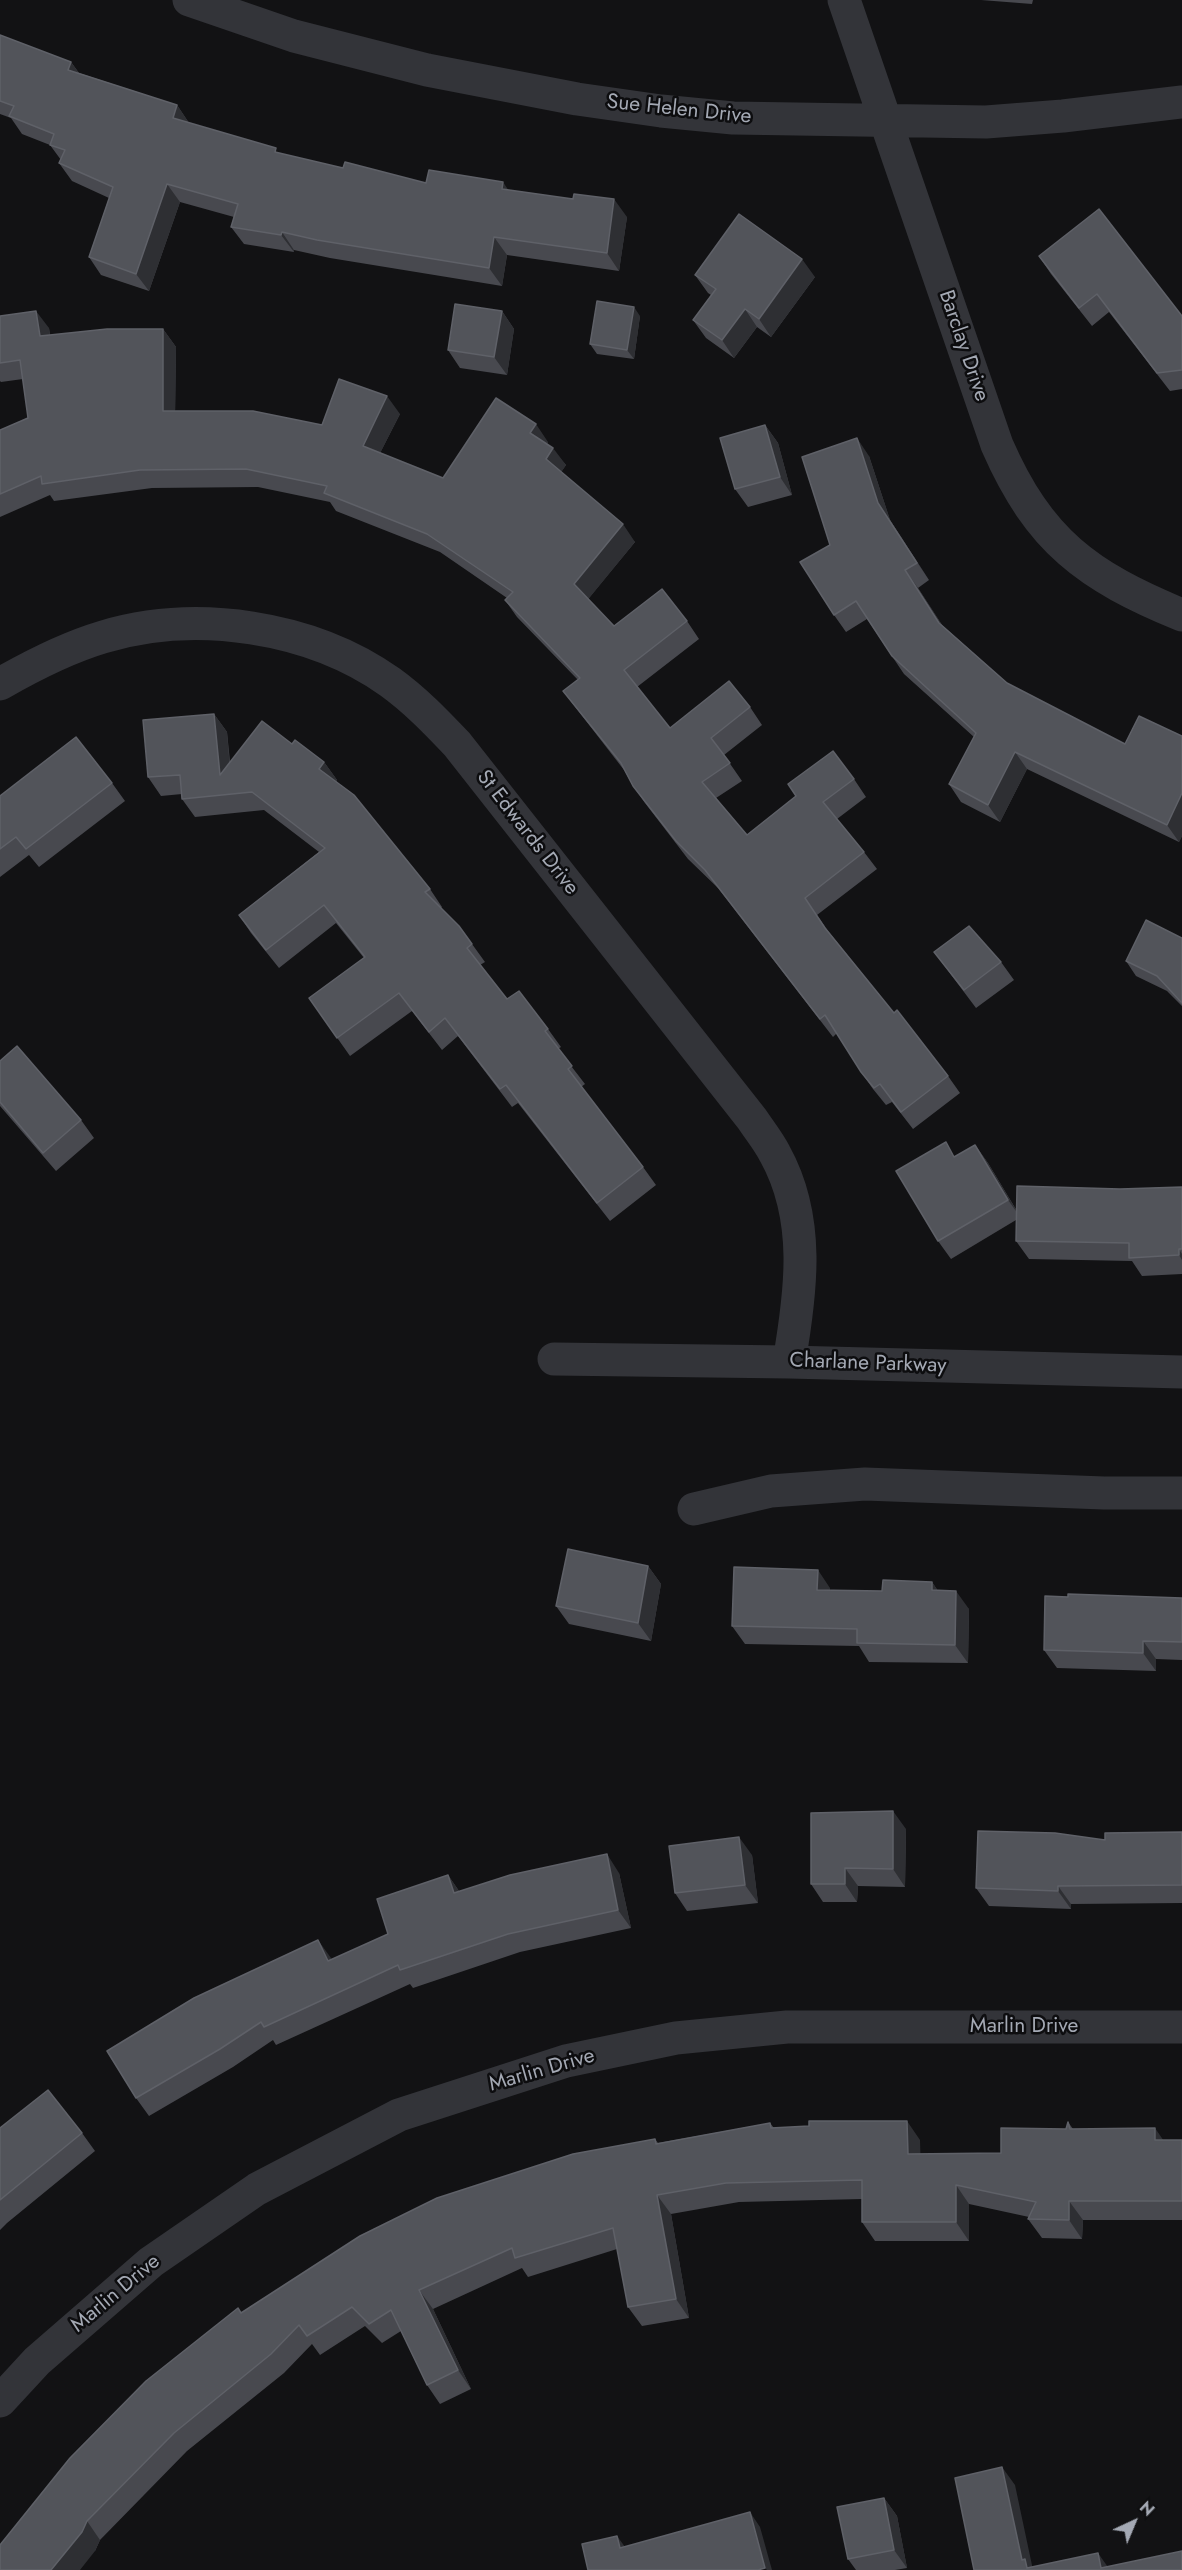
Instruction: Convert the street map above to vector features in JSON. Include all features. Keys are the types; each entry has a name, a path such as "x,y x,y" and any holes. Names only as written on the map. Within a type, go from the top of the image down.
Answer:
{"street":[{"name":"Sue Helen Drive","path":"189,0 294,36 427,70 577,99 661,111 733,118 986,122 1063,116 1182,102"},
{"name":"Barclay Drive","path":"844,0 997,445 1021,492 1032,510 1059,542 1091,570 1132,595 1182,615"},
{"name":"St Edwards Drive","path":"0,684 66,650 105,636 145,628 185,624 233,626 281,634 327,648 373,671 423,708 457,744 752,1119 775,1153 790,1186 799,1220 801,1255 795,1327 789,1362"},
{"name":"Charlane Parkway","path":"554,1359 789,1362 1182,1372"},
{"path":"694,1509 771,1491 865,1484 1182,1493"},
{"name":"Marlin Drive","path":"0,2401 37,2361 151,2262 257,2189 399,2115 566,2061 676,2038 787,2027 1182,2027"}],"building":[{"path":"0,35 71,62 68,70 177,105 173,118 276,148 275,152 343,168 345,162 426,183 429,170 503,182 502,189 573,199 574,194 614,199 607,253 494,237 489,268 317,240 282,232 281,235 231,227 238,204 167,184 136,274 89,257 113,187 59,163 65,150 50,145 54,134 9,116 14,106 0,101"},
{"path":"1099,209 1182,316 1182,370 1157,373 1097,294 1079,308 1039,256"},
{"path":"739,214 802,259 759,319 745,309 722,340 693,320 716,289 695,275"},
{"path":"597,301 634,307 627,350 590,344"},
{"path":"455,304 502,311 494,357 448,350"},
{"path":"36,311 40,336 107,329 163,329 163,411 253,411 322,425 339,379 387,396 363,446 443,478 496,398 536,424 530,433 553,448 546,459 623,524 574,584 614,626 662,589 687,621 624,670 670,728 729,681 750,707 711,738 730,763 702,782 747,835 796,796 788,784 833,751 854,779 823,802 864,852 805,898 825,928 894,1013 897,1010 948,1076 901,1112 880,1084 874,1088 861,1072 825,1015 820,1019 705,870 676,841 633,786 621,763 563,691 580,678 505,600 513,592 427,534 324,493 327,486 246,469 140,470 42,484 41,476 0,494 0,430 28,418 20,360 0,363 0,316"},
{"path":"765,425 780,477 735,489 720,438"},
{"path":"857,438 878,503 917,563 905,570 939,623 1007,683 1125,744 1139,716 1182,736 1182,793 1167,825 1015,752 988,805 949,784 976,733 892,656 856,601 834,615 800,562 830,545 802,457"},
{"path":"214,714 220,775 262,721 292,744 295,740 324,762 319,769 354,795 430,889 425,892 459,926 472,944 467,948 507,999 519,991 548,1029 545,1031 572,1066 568,1069 643,1167 597,1203 506,1085 500,1089 445,1018 429,1032 399,993 337,1038 309,998 365,957 324,905 266,950 239,915 325,848 252,792 182,799 180,775 148,777 143,720"},
{"path":"76,737 112,783 26,849 16,837 0,849 0,796"},
{"path":"1146,920 1182,938 1182,1003 1157,976 1126,961"},
{"path":"969,926 1001,962 964,990 934,952"},
{"path":"17,1046 81,1120 43,1153 0,1102 0,1061"},
{"path":"946,1142 954,1157 975,1145 1008,1200 938,1241 896,1171"},
{"path":"1017,1186 1120,1189 1182,1187 1182,1249 1179,1249 1179,1255 1129,1258 1129,1243 1016,1241"},
{"path":"568,1549 648,1566 638,1623 556,1606"},
{"path":"734,1567 818,1570 817,1590 882,1591 883,1580 932,1582 932,1590 956,1591 955,1645 857,1643 857,1629 732,1626"},
{"path":"1068,1594 1182,1598 1182,1642 1143,1641 1143,1653 1044,1650 1045,1596 1068,1597"},
{"path":"893,1811 893,1869 845,1868 845,1884 811,1884 811,1813"},
{"path":"978,1831 1055,1833 1105,1840 1105,1833 1182,1832 1182,1885 1058,1886 1058,1891 976,1888"},
{"path":"739,1837 745,1885 675,1893 669,1846"},
{"path":"607,1854 618,1910 508,1934 400,1970 398,1965 264,2027 261,2022 136,2098 107,2051 194,1998 318,1940 328,1961 388,1934 377,1899 448,1875 454,1893 510,1875"},
{"path":"48,2090 82,2133 0,2200 0,2128"},
{"path":"809,2121 907,2121 908,2154 1001,2153 1001,2128 1066,2129 1068,2122 1070,2129 1155,2128 1155,2140 1182,2140 1182,2201 1069,2201 1069,2220 1028,2219 1036,2202 956,2185 956,2222 862,2222 862,2180 726,2183 657,2195 676,2299 628,2307 613,2228 515,2258 512,2248 419,2290 458,2370 427,2385 391,2310 369,2324 352,2307 307,2336 299,2325 271,2354 174,2433 87,2521 82,2532 51,2570 0,2570 0,2545 70,2458 146,2381 238,2308 241,2313 360,2236 437,2198 573,2154 655,2139 656,2144 770,2123 771,2128 809,2126"},
{"path":"1002,2467 1022,2560 1025,2559 1027,2568 1098,2553 1101,2568 1182,2551 1182,2570 974,2570 955,2478"},
{"path":"884,2498 894,2550 848,2559 837,2507"},
{"path":"750,2512 765,2568 758,2570 588,2570 582,2544 617,2536 620,2548"}]}
